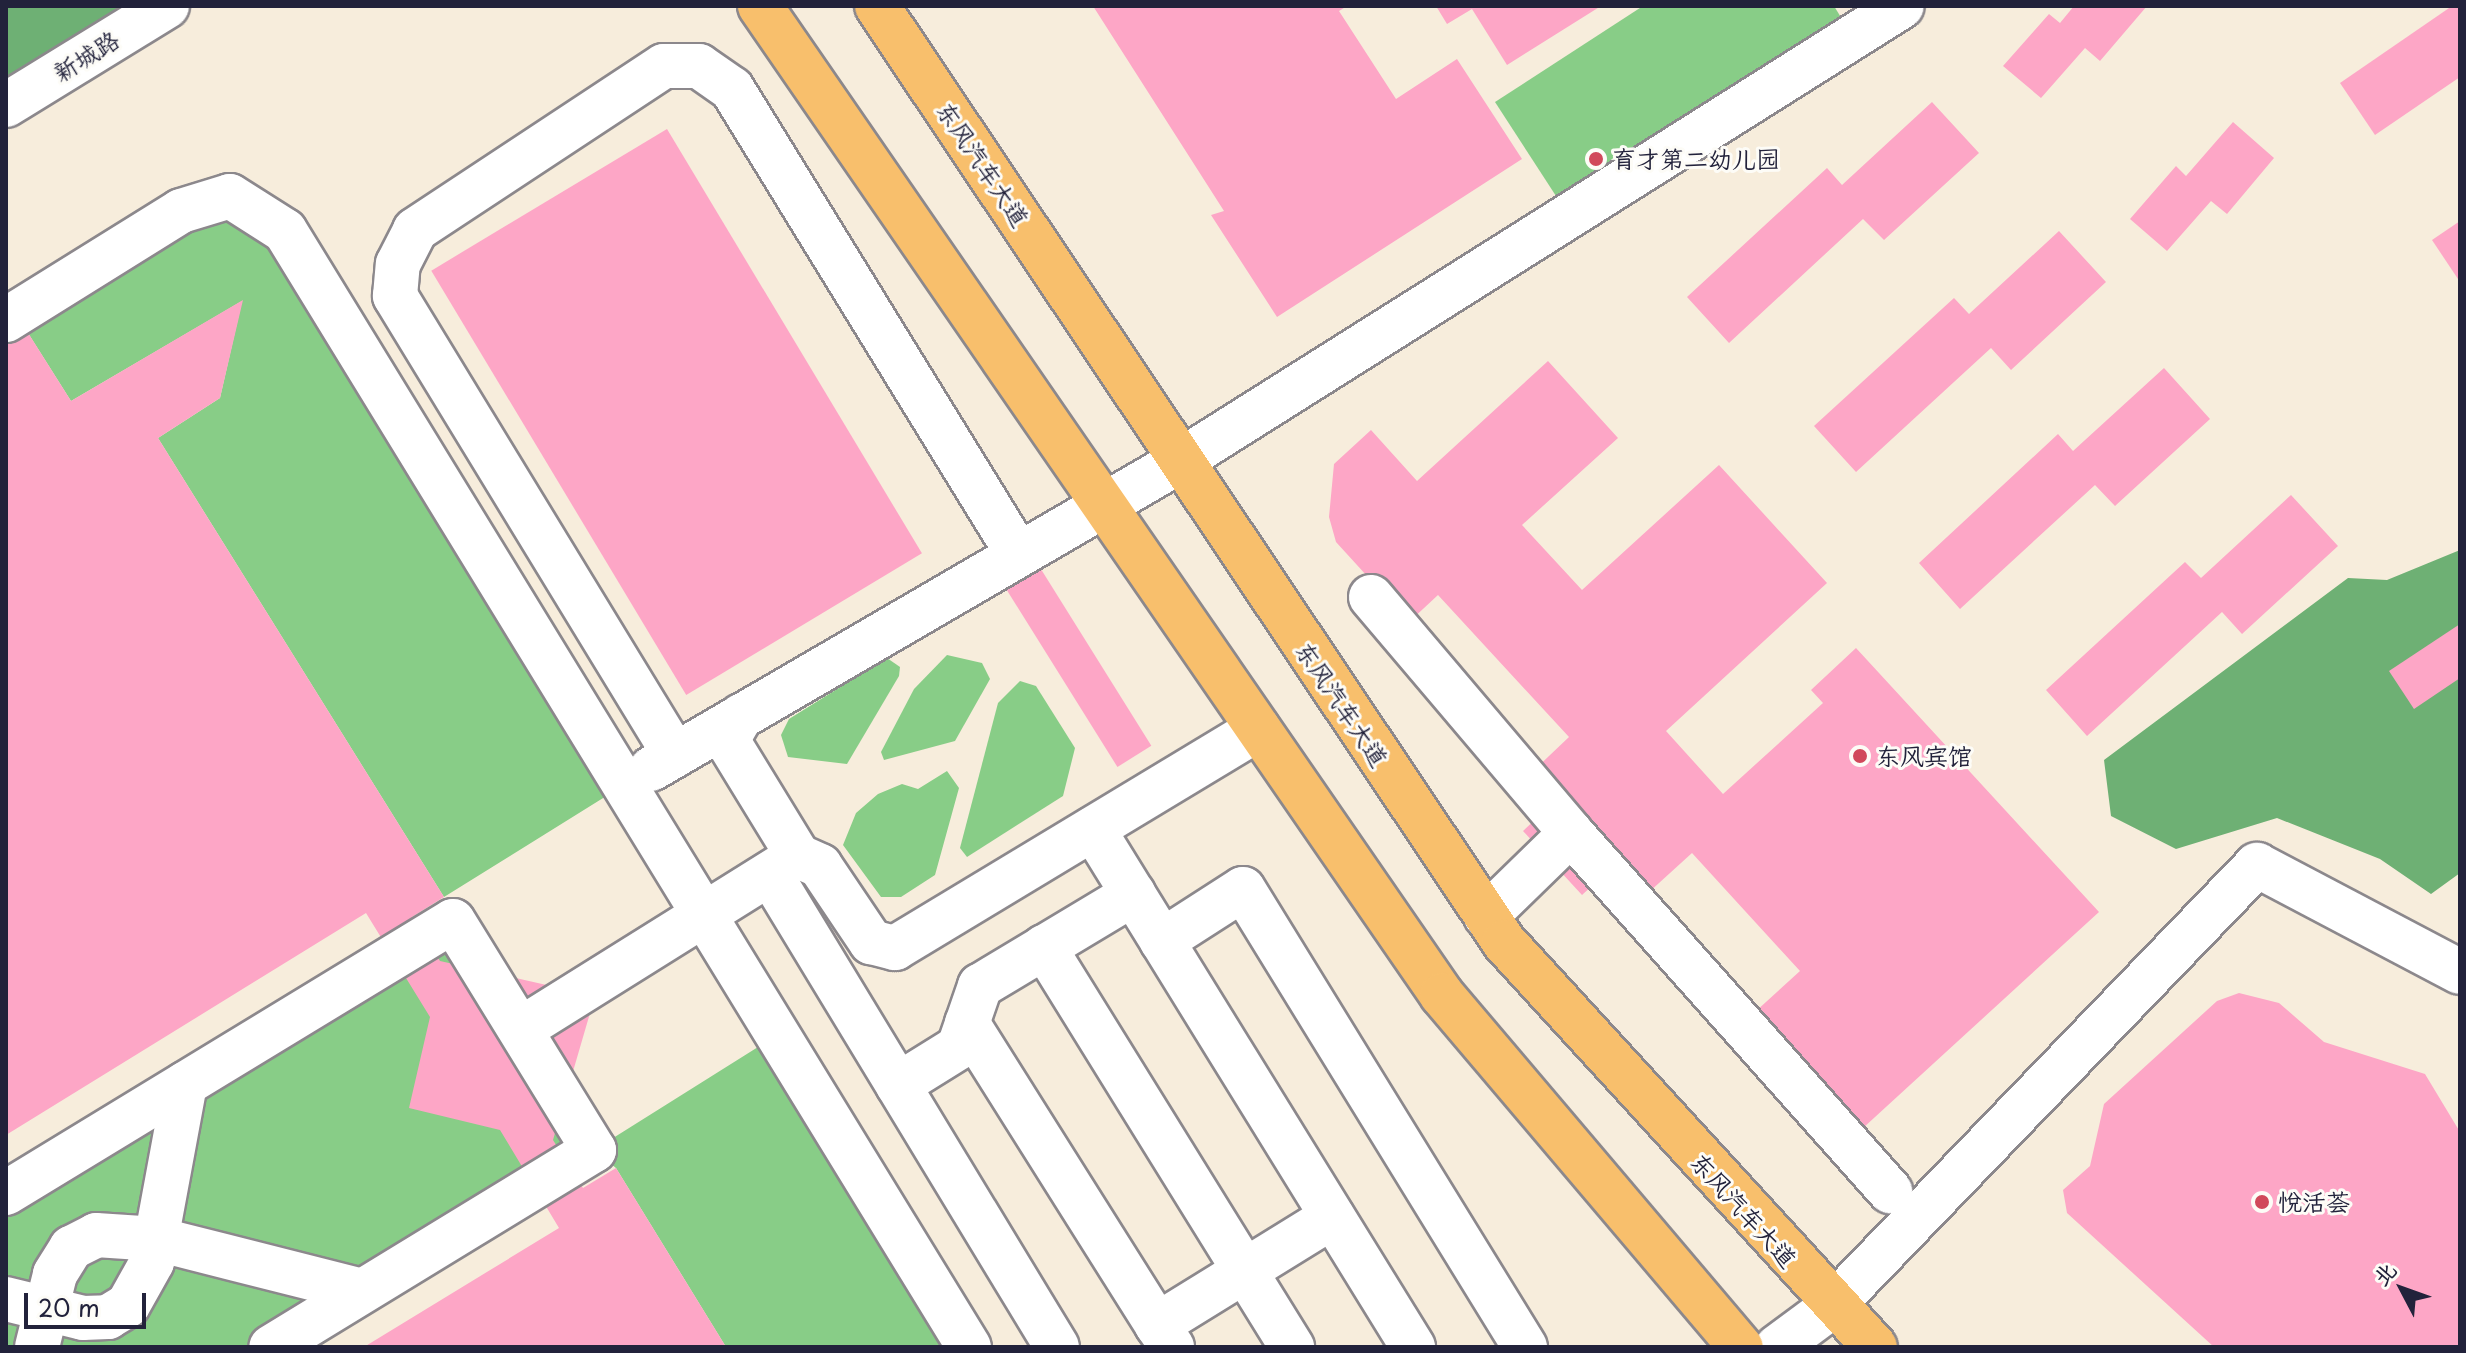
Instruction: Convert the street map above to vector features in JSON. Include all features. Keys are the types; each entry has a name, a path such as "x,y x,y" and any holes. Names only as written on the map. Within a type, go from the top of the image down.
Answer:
{"main road":[{"path":"760,6 1442,995 1741,1347"},
{"name":"东风汽车大道","path":"877,6 1486,916 1831,1307 1875,1347"}],"street":[{"name":"新城路","path":"6,105 167,6"},
{"path":"624,785 1180,461 1902,6"},
{"path":"675,755 395,296 398,264 415,230 664,66 699,66 732,89 1018,554"},
{"path":"6,320 181,211 230,196 285,231 969,1347"},
{"path":"1371,597 1571,833 1890,1191"},
{"path":"741,716 727,740 784,865 898,1085 1057,1347"},
{"path":"521,1029 784,865 820,866 871,942 895,948 1258,729"},
{"path":"1093,829 1413,1347"},
{"path":"1486,916 1571,833"},
{"path":"1777,1347 1831,1307 2257,865 2460,972"},
{"path":"1162,941 1243,889 1525,1347"},
{"path":"898,1085 959,1047 980,986 1133,894"},
{"path":"6,1193 453,921 594,1150 271,1347"},
{"path":"1044,947 1292,1347"},
{"path":"967,1023 1164,1336 1246,1270 1332,1217"},
{"path":"29,1319 108,1317 128,1305 157,1239 185,1084"},
{"path":"29,1319 71,1248 96,1235 157,1239 362,1291"}],"green space":[{"path":"6,6 142,6 6,105"},
{"name":"育才第二幼儿园","path":"1643,6 1834,6 1853,37 1569,216 1495,102"},
{"path":"181,211 285,231 624,785 444,897 158,438 220,398 242,301 71,401 16,314"},
{"path":"2460,550 2460,873 2431,894 2380,859 2277,818 2176,849 2111,816 2104,760 2348,578 2387,580"},
{"path":"947,655 982,663 990,679 955,741 884,760 881,752 914,689"},
{"path":"887,658 900,667 899,676 847,764 788,757 781,735 789,719"},
{"path":"1020,681 1036,686 1075,748 1063,796 967,857 960,848 998,703"},
{"path":"947,771 959,788 935,875 901,897 881,897 843,845 856,813 878,794 902,784 918,789"},
{"path":"453,921 594,1150 271,1347 6,1347 6,1193"},
{"path":"777,1035 969,1347 726,1347 616,1168 594,1150"}],"building":[{"path":"1093,6 1347,6 1339,11 1396,99 1457,59 1522,159 1277,317 1211,215 1224,211"},
{"path":"1436,6 1601,6 1507,65 1472,9 1447,24"},
{"path":"2074,6 2147,6 2100,61 2085,48 2041,98 2003,66 2049,14 2060,23"},
{"path":"2452,6 2460,6 2460,77 2375,135 2340,83"},
{"path":"1932,102 1979,153 1884,240 1863,219 1729,343 1687,297 1827,168 1842,185"},
{"path":"2233,122 2274,158 2227,214 2211,201 2167,251 2130,219 2176,166 2186,176"},
{"path":"667,129 922,553 686,695 431,271"},
{"path":"2460,221 2460,282 2432,240"},
{"path":"2059,231 2106,282 2011,370 1991,348 1856,472 1814,426 1954,298 1969,314"},
{"path":"243,300 220,398 158,438 444,897 412,917 440,961 595,996 553,1140 583,1188 616,1168 726,1347 364,1347 559,1228 500,1130 409,1108 430,1017 366,913 6,1135 6,340 25,328 71,401"},
{"name":"东风宾馆","path":"1548,361 1618,438 1522,525 1582,590 1719,465 1827,583 1666,731 1723,794 1823,703 1811,690 1856,648 2099,912 1851,1139 1744,1022 1800,971 1692,853 1648,893 1619,861 1582,895 1523,831 1554,802 1529,775 1569,737 1438,595 1409,622 1336,542 1329,517 1334,464 1371,430 1417,481"},
{"path":"2164,368 2210,419 2115,506 2095,485 1960,609 1919,563 2058,434 2073,451"},
{"path":"2291,495 2338,546 2242,634 2222,612 2087,736 2046,690 2185,562 2201,578"},
{"path":"1039,566 1151,746 1117,767 1005,587"},
{"path":"2460,624 2460,678 2414,709 2389,671"},
{"name":"悦活荟","path":"2239,993 2279,1003 2324,1042 2425,1074 2460,1132 2460,1347 2214,1347 2067,1213 2063,1190 2090,1166 2104,1104 2217,1001"}],"place":[{"name":"育才第二幼儿园","path":"1596,159"},
{"name":"东风宾馆","path":"1860,756"},
{"name":"悦活荟","path":"2262,1202"}]}
